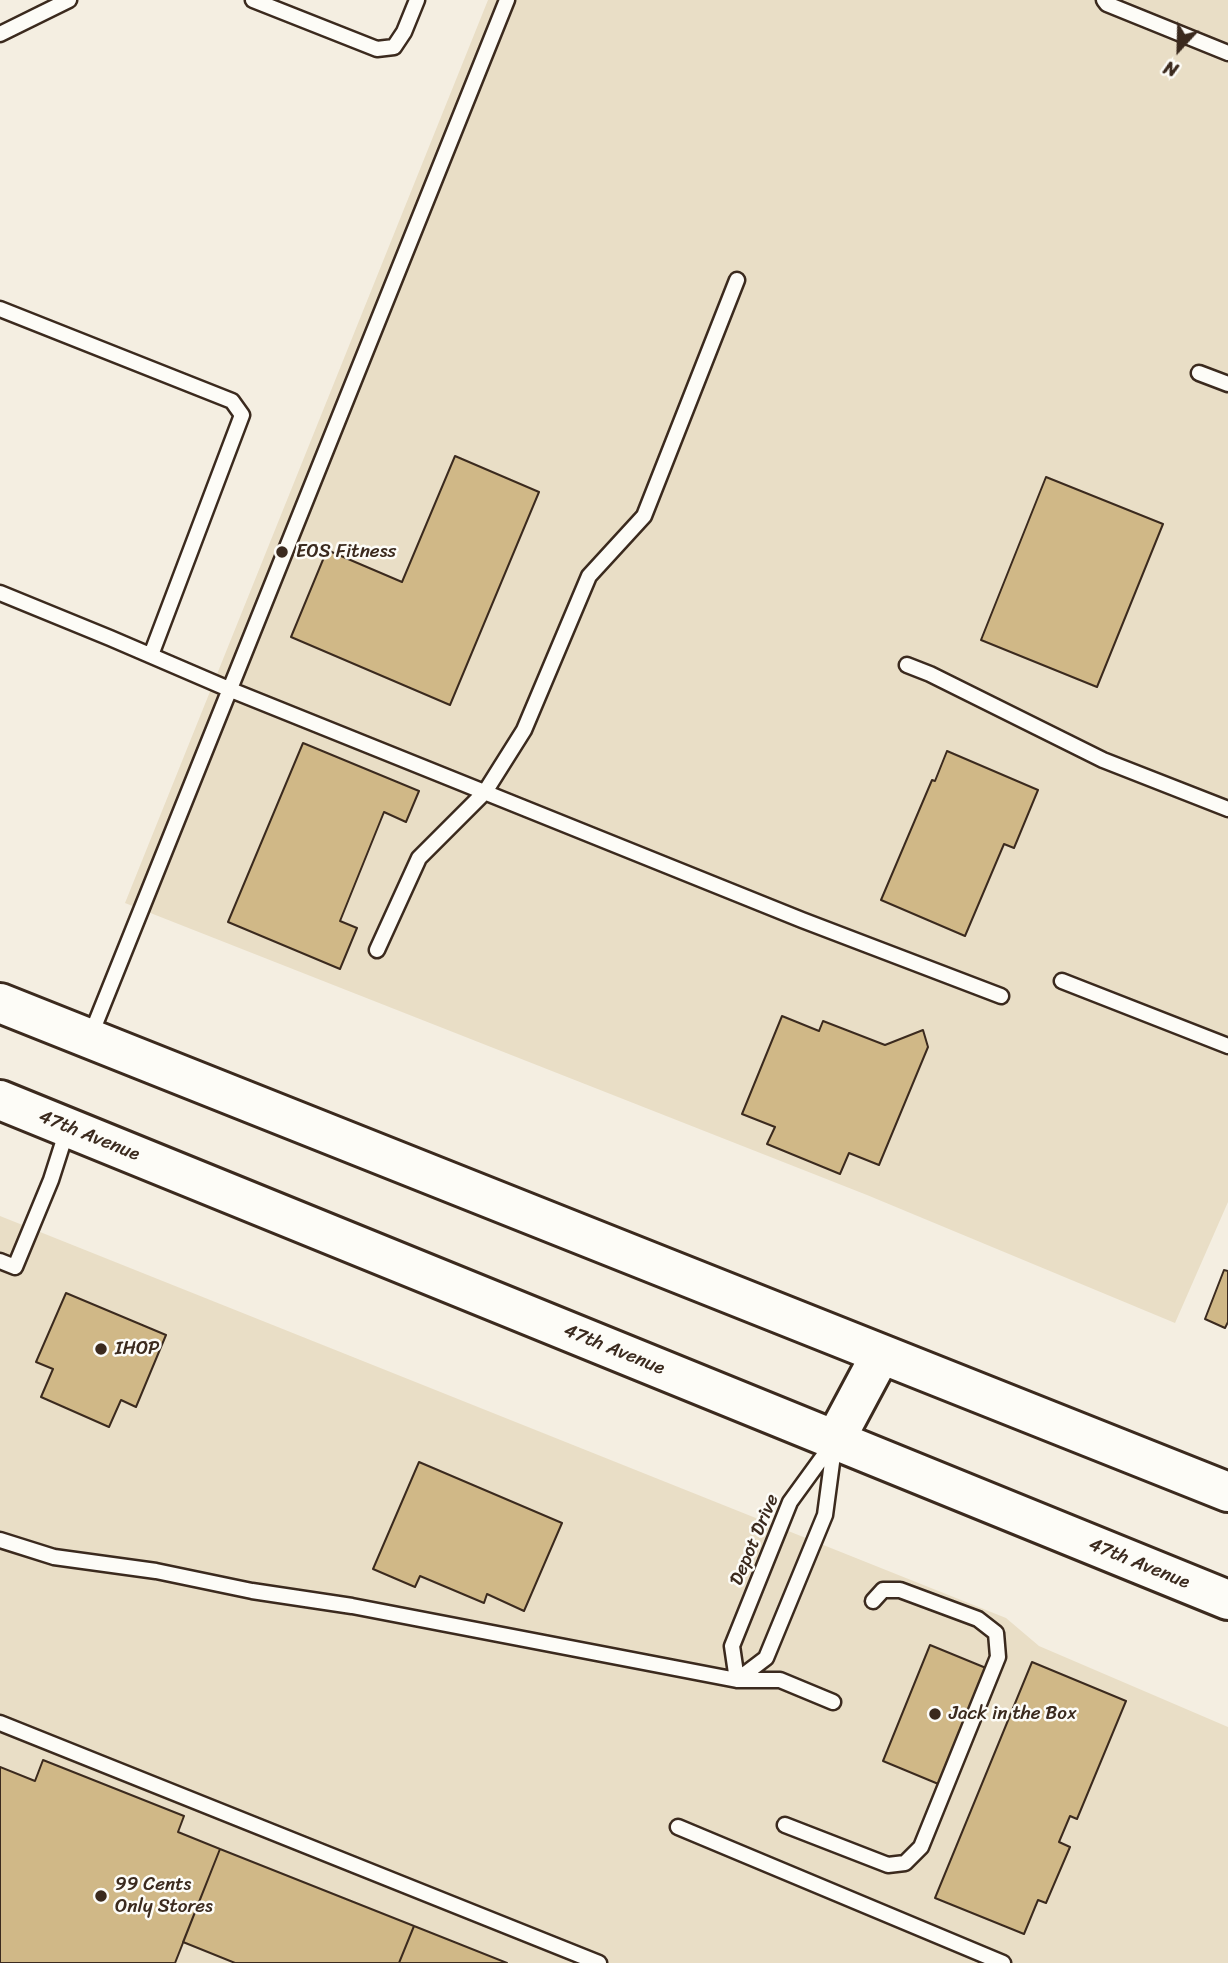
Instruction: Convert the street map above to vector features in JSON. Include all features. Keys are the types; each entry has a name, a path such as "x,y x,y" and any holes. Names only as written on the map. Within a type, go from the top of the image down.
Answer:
{"main road":[{"path":"0,1003 1228,1492"},
{"name":"47th Avenue","path":"0,1100 1228,1600"},
{"path":"835,1440 881,1354"}],"lane":[{"path":"0,34 69,0"},
{"path":"253,0 377,49 394,47 404,33 417,0"},
{"path":"90,1038 507,0"},
{"path":"1104,0 1107,4 1228,53"},
{"path":"377,950 419,858 485,792 524,730 589,576 644,516 737,280"},
{"path":"0,309 232,401 242,415 151,655"},
{"path":"1199,373 1228,384"},
{"path":"0,593 231,690 802,920 1001,996"},
{"path":"907,665 1102,760 1228,809"},
{"path":"1062,981 1228,1046"},
{"path":"0,1261 15,1267 51,1180 67,1128"},
{"path":"737,1680 766,1658 825,1515 835,1440"},
{"name":"Depot Drive","path":"737,1680 732,1646 780,1526 790,1502 835,1440"},
{"path":"0,1539 54,1557 156,1571 252,1591 352,1606 737,1680 780,1680 833,1702"},
{"path":"785,1825 888,1865 905,1863 921,1847 998,1657 996,1633 978,1619 900,1590 883,1590 873,1601"},
{"path":"0,1723 599,1963"},
{"path":"678,1827 1003,1963"}],"shaded area":[{"path":"488,0 1228,0 1228,1202 1175,1323 867,1195 125,903"},
{"path":"0,1216 1006,1618 1039,1646 1228,1727 1228,1963 0,1963"}],"building":[{"path":"455,456 539,492 450,705 291,637 327,550 402,582"},
{"path":"1046,477 1163,524 1097,687 981,640"},
{"path":"303,743 419,791 406,822 384,812 340,921 357,928 340,969 228,922"},
{"path":"947,751 1038,790 1014,848 1004,844 965,936 881,900"},
{"path":"782,1016 819,1031 823,1021 885,1045 923,1030 928,1047 879,1165 849,1153 840,1174 767,1144 775,1127 742,1114"},
{"path":"1224,1270 1228,1271 1228,1322 1225,1328 1205,1319"},
{"name":"IHOP","path":"66,1293 166,1335 136,1407 121,1400 109,1427 41,1397 53,1369 36,1362"},
{"path":"419,1462 562,1523 524,1611 487,1594 484,1603 420,1576 415,1587 373,1569"},
{"name":"Jack in the Box","path":"930,1645 986,1668 946,1766 955,1770 948,1788 883,1761"},
{"path":"1032,1662 1126,1701 1077,1819 1070,1816 1059,1842 1070,1847 1046,1903 1038,1900 1024,1934 935,1898"},
{"name":"99 Cents Only Stores","path":"43,1760 184,1816 178,1832 220,1849 175,1963 0,1963 0,1767 35,1781"},
{"path":"220,1849 414,1926 399,1963 235,1963 183,1942"},
{"path":"414,1926 507,1963 399,1963"}],"place":[{"name":"EOS Fitness","path":"282,552"},
{"name":"IHOP","path":"101,1349"},
{"name":"Jack in the Box","path":"935,1714"},
{"name":"99 Cents Only Stores","path":"101,1896"}]}
